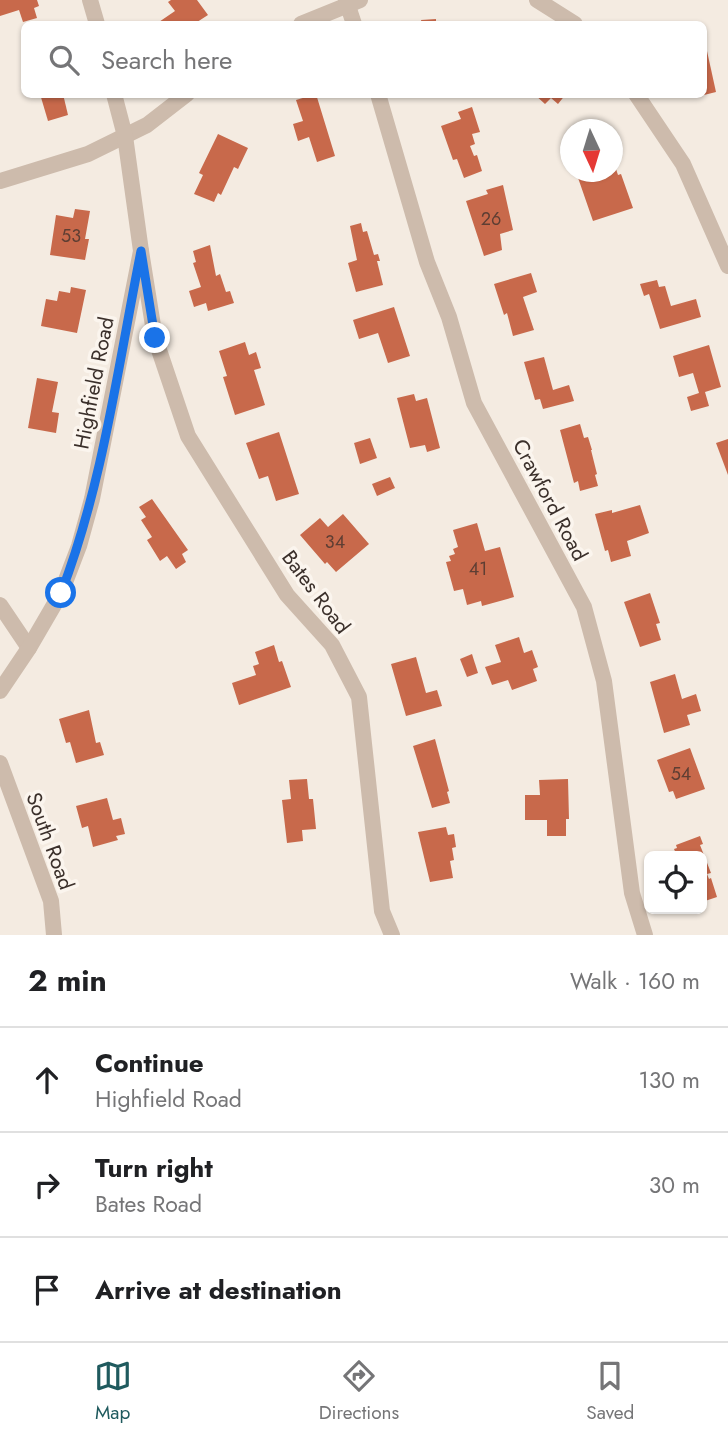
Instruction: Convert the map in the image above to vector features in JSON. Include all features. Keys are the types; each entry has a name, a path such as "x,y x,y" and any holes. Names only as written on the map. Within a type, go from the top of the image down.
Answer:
{"street":[{"path":"90,0 96,21"},
{"path":"537,0 570,21"},
{"path":"308,21 351,2 354,21"},
{"path":"115,98 125,136"},
{"path":"0,181 88,154 147,125 182,98"},
{"name":"Crawford Road","path":"379,98 427,262 449,317 474,402 584,607 604,681 632,893 645,935"},
{"path":"639,98 683,164 728,266"},
{"name":"Highfield Road","path":"0,691 61,593 89,511 141,251 125,136"},
{"name":"Bates Road","path":"141,251 155,338 188,436 287,595 332,645 359,697 382,911 392,935"},
{"path":"0,605 29,648"},
{"name":"South Road","path":"0,763 51,901 54,935"}],"building":[{"path":"0,0 37,0 39,6 34,8 37,18 23,21 19,10 0,16"},
{"path":"197,0 208,15 199,21 160,21 175,11 168,2"},
{"path":"707,51 716,92 707,94"},
{"path":"41,98 64,98 68,115 48,121"},
{"path":"317,98 335,156 317,162 309,137 298,141 293,124 303,121 296,100"},
{"path":"538,98 551,98 545,104"},
{"path":"551,98 563,98 558,104"},
{"path":"472,107 480,132 472,134 475,144 470,146 474,156 477,155 482,171 464,178 457,159 453,160 441,126 461,119 458,112"},
{"path":"218,134 248,148 238,169 234,167 221,195 218,193 214,202 194,194 203,175 199,173"},
{"path":"623,180 633,208 593,221 579,182 623,182"},
{"path":"503,185 513,230 500,234 502,250 484,256 466,201 488,194 486,190"},
{"path":"75,209 90,211 85,239 89,239 85,260 50,255 56,215 73,218"},
{"path":"361,223 363,232 367,231 374,255 378,254 380,261 377,261 383,285 356,292 348,263 357,260 350,226"},
{"path":"210,245 216,276 220,274 226,292 230,291 234,303 208,311 206,303 194,307 189,291 201,287 193,263 196,262 193,251"},
{"path":"531,273 537,292 523,297 534,330 513,336 507,313 504,315 494,284"},
{"path":"657,280 659,287 665,286 671,306 696,299 701,317 660,329 649,294 644,296 640,284"},
{"path":"71,287 86,290 77,333 41,326 46,299 57,301 59,291 70,293"},
{"path":"394,307 410,356 388,363 378,333 359,339 353,320"},
{"path":"245,342 249,355 256,352 261,368 254,370 265,405 235,415 223,377 227,376 219,351"},
{"path":"709,345 721,387 705,392 709,406 691,411 687,397 699,393 693,373 679,377 673,356"},
{"path":"544,357 553,390 569,385 574,401 543,409 540,399 535,400 524,362"},
{"path":"37,378 58,382 52,412 59,413 56,433 28,428"},
{"path":"414,394 416,401 427,398 440,448 427,452 425,445 410,448 397,398"},
{"path":"580,424 584,438 588,437 592,450 598,486 580,491 578,481 574,483 560,430"},
{"path":"279,432 299,494 276,501 268,476 259,479 246,443"},
{"path":"370,438 377,458 360,464 354,443"},
{"path":"728,439 728,475 716,443"},
{"path":"390,477 395,488 377,496 372,484"},
{"path":"152,499 188,550 182,554 186,562 176,569 167,556 160,561 147,540 152,537 141,520 146,517 139,507"},
{"path":"640,505 649,533 627,541 631,556 611,562 608,550 605,551 595,514 612,510 612,513"},
{"path":"343,514 369,544 336,572 327,562 325,564 300,535 320,518 328,527"},
{"path":"477,523 485,551 500,547 514,597 482,606 481,601 467,605 463,589 454,591 446,562 451,561 449,556 455,554 453,549 458,547 453,530"},
{"path":"650,593 660,623 656,624 661,640 640,647 624,602"},
{"path":"519,637 524,653 532,650 538,667 533,669 537,681 512,690 508,680 492,685 485,667 501,662 495,645"},
{"path":"274,645 291,687 239,705 232,683 256,675 253,666 259,664 255,652"},
{"path":"472,654 478,673 467,677 460,659"},
{"path":"416,657 426,693 437,690 442,706 406,716 391,664"},
{"path":"675,674 682,699 696,694 701,711 687,715 690,725 664,733 650,682"},
{"path":"89,710 96,743 100,742 104,755 76,763 70,742 66,743 59,719"},
{"path":"435,739 450,803 432,808 413,746"},
{"path":"690,748 705,789 676,799 673,791 669,792 657,760"},
{"path":"307,779 309,799 313,799 316,829 302,830 303,841 287,843 282,800 291,799 289,780"},
{"path":"568,779 569,819 566,819 566,836 547,836 547,820 525,820 525,795 540,795 539,780"},
{"path":"107,798 113,820 121,818 125,834 116,836 118,840 93,847 88,826 82,828 76,806"},
{"path":"446,827 448,835 454,834 456,847 452,848 454,860 450,861 453,878 430,882 418,832"},
{"path":"700,836 702,851 675,851 676,845"},
{"path":"707,874 709,879 711,878 717,897 707,900"}],"route":[{"path":"61,593 79,546 92,499 141,251 155,338"}]}
